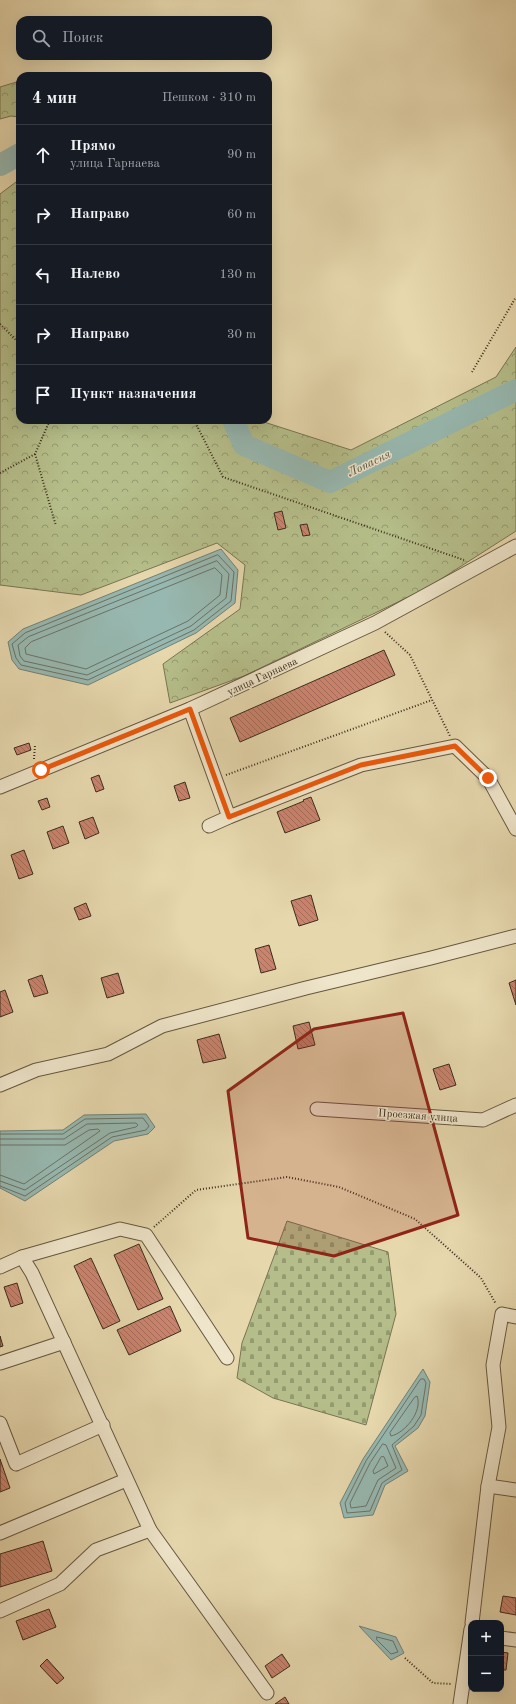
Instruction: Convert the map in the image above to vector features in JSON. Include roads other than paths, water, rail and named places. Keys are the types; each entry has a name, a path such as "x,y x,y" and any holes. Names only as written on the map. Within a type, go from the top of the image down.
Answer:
{"street":[{"name":"улица Гарнаева","path":"0,787 190,709 376,623 482,566 510,554 516,546"},
{"path":"190,709 229,817"},
{"path":"209,826 361,765 455,746 488,778 516,829"},
{"path":"0,1085 36,1070 108,1054 162,1026 306,988 516,936"},
{"name":"Проезжая улица","path":"317,1109 483,1120 516,1105"},
{"path":"0,1267 22,1257 120,1229 146,1235 228,1358"},
{"path":"22,1257 32,1273 150,1530 267,1693"},
{"path":"472,1620 488,1486 499,1427 493,1365 502,1314 516,1317"},
{"path":"0,1363 64,1342"},
{"path":"0,1423 16,1464 103,1425"},
{"path":"0,1533 126,1480"},
{"path":"488,1486 516,1490"},
{"path":"0,1611 60,1584 96,1550 150,1530"},
{"path":"504,1638 516,1640"},
{"path":"460,1704 468,1650"}],"water":[{"path":"221,549 238,570 235,603 196,633 88,685 19,669 12,660 8,642 23,629"},
{"path":"146,1114 155,1127 148,1134 114,1141 25,1201 0,1188 0,1131 63,1130 84,1115"},
{"path":"423,1369 430,1382 425,1416 418,1428 395,1446 408,1471 385,1485 373,1515 344,1518 340,1503 363,1459"},
{"path":"359,1626 396,1637 404,1653 391,1660"}],"waterway":[{"name":"Лопасня","path":"0,165 16,156"},
{"name":"Лопасня","path":"235,424 244,445 330,482 516,390"}]}
